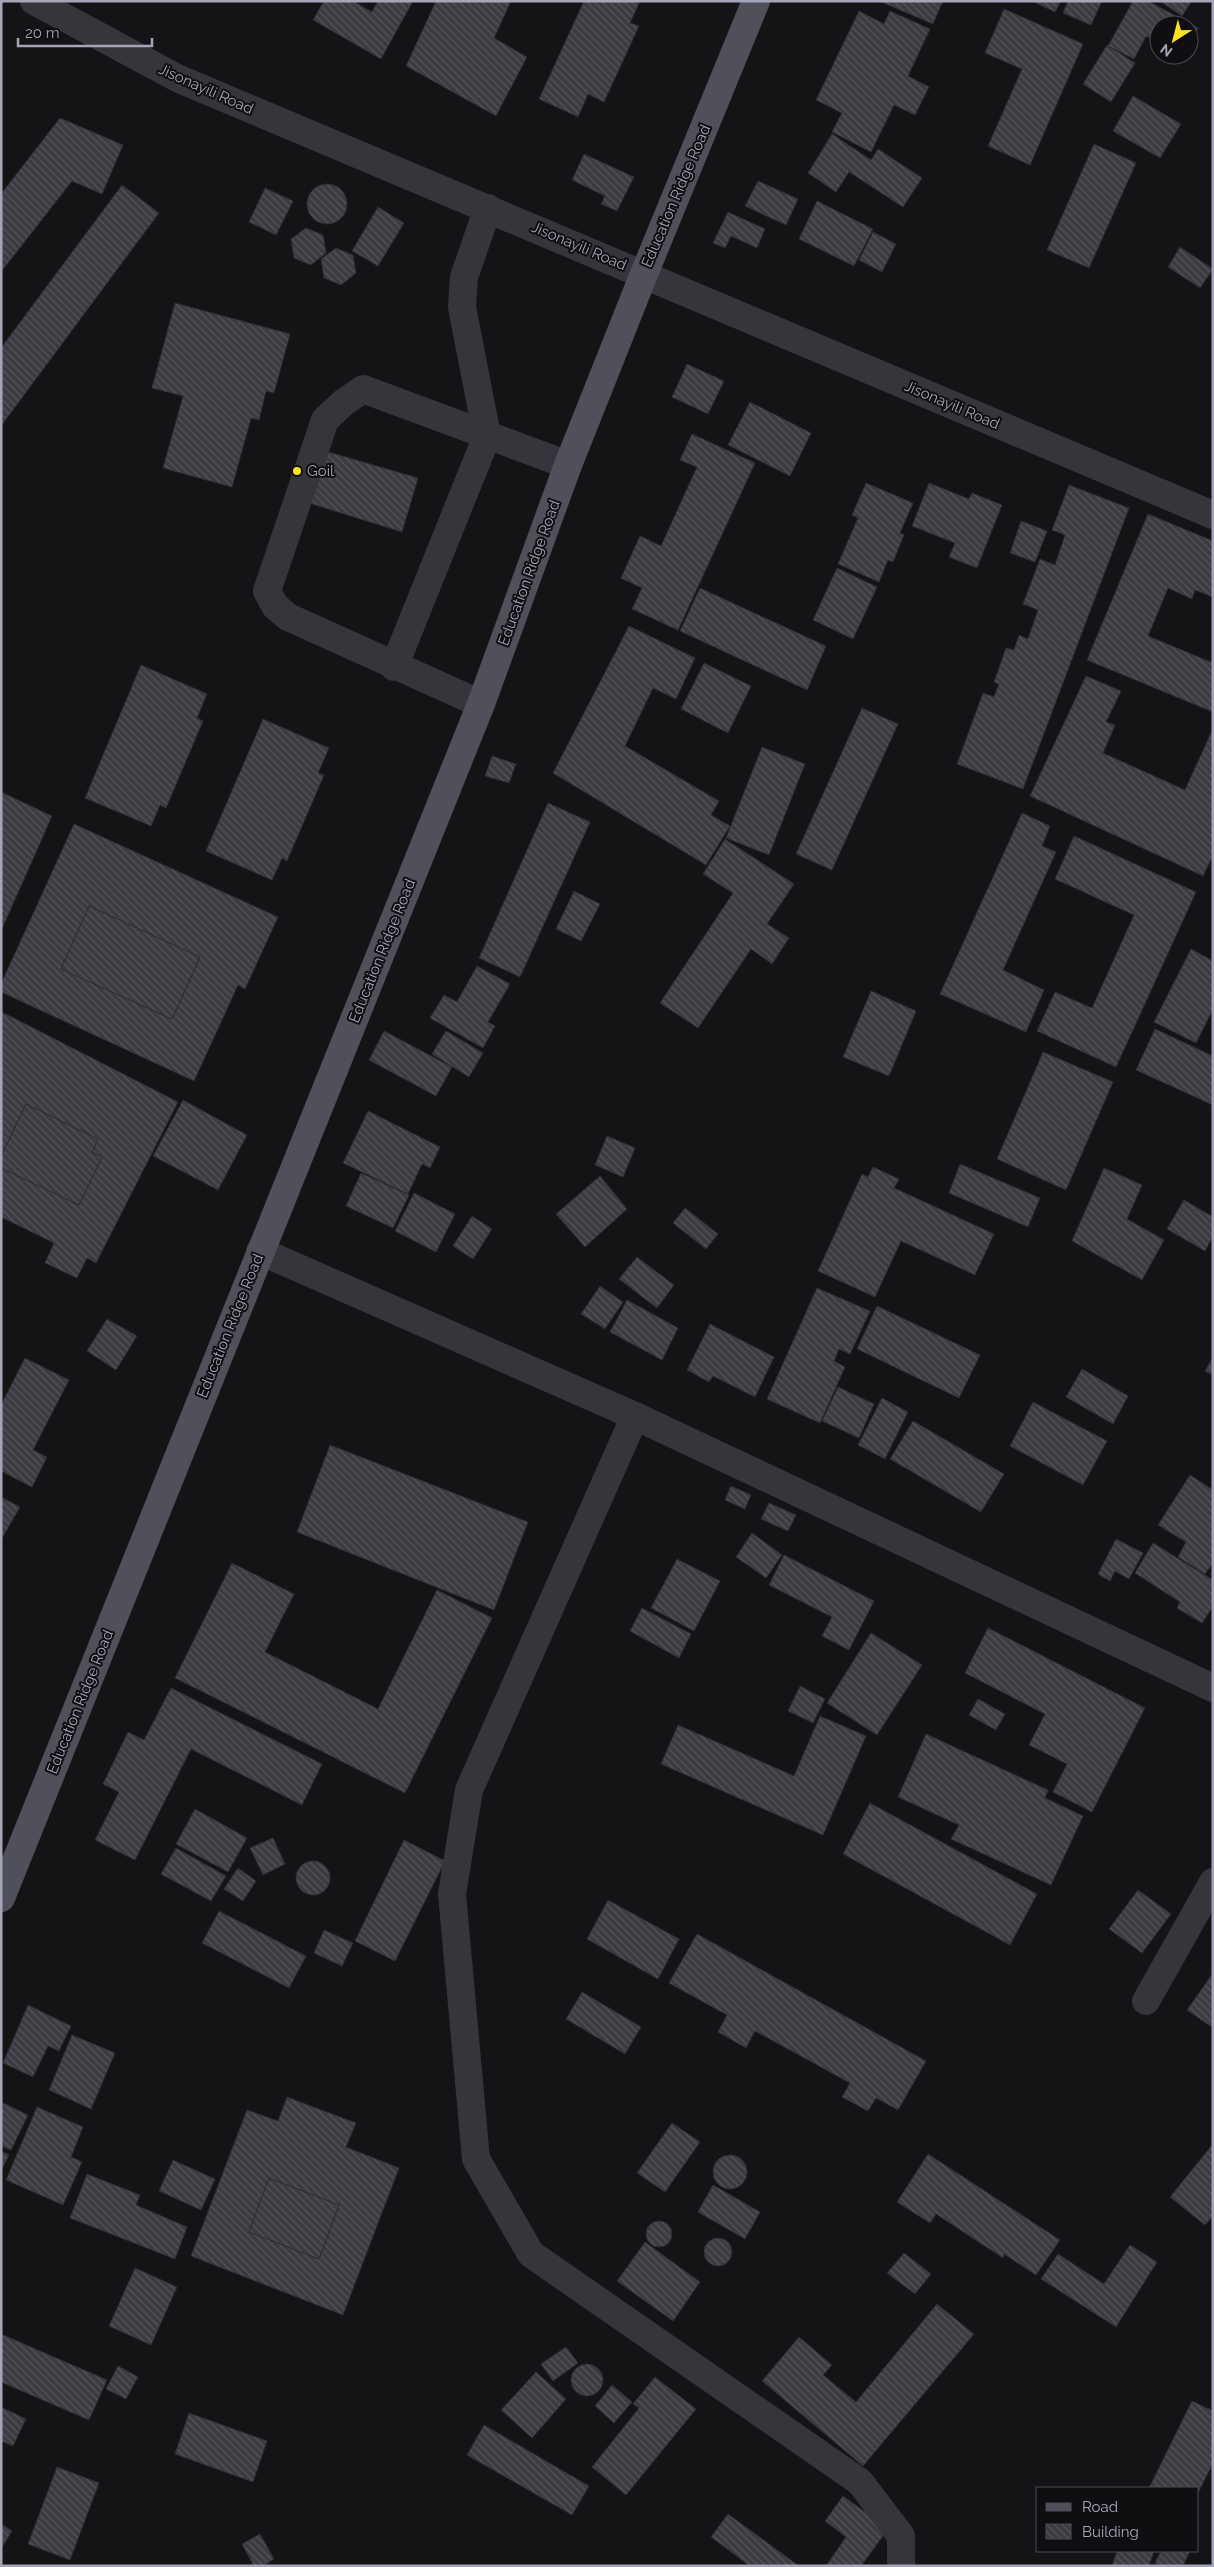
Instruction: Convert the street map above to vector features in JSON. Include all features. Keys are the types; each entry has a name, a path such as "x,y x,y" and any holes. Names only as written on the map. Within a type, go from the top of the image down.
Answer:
{"main road":[{"name":"Education Ridge Road","path":"1,1898 481,704 568,465 756,1"}],"street":[{"name":"Jisonayili Road","path":"34,1 177,78 1213,515"},
{"path":"394,667 486,436 462,307 464,277 488,208"},
{"path":"481,704 394,667 288,617 275,606 267,590 325,420 342,403 363,389 568,465"},
{"path":"260,1251 635,1416 1213,1688"},
{"path":"635,1416 469,1790 452,1894 476,2159 531,2254 860,2482 901,2536 901,2566"},
{"path":"1146,2001 1213,1882"}],"building":[{"path":"324,1 353,1 372,12 378,1 413,1 381,59 313,20"},
{"path":"436,1 511,1 494,38 527,57 496,116 406,66"},
{"path":"584,1 640,1 630,23 639,26 604,102 588,94 578,117 539,99"},
{"path":"879,1 943,1 933,24"},
{"path":"1032,1 1061,1 1055,12"},
{"path":"1068,1 1102,1 1091,25 1063,13"},
{"path":"1133,1 1148,1 1174,15 1149,15 1149,38 1146,36 1134,59 1108,46"},
{"path":"1160,1 1192,1 1183,15"},
{"path":"1004,9 1083,44 1030,165 988,146 1022,69 985,53"},
{"path":"859,11 884,24 890,11 930,29 908,76 929,87 915,115 894,105 871,152 832,132 842,113 816,100"},
{"path":"1107,45 1135,63 1111,102 1083,84"},
{"path":"1133,96 1181,124 1160,158 1113,131"},
{"path":"60,118 123,145 102,194 72,181 1,272 1,194"},
{"path":"832,134 871,160 878,149 922,178 903,207 849,172 836,192 808,173"},
{"path":"1094,144 1136,163 1089,268 1047,250"},
{"path":"584,154 634,177 617,211 601,204 605,196 572,180"},
{"path":"758,181 798,199 786,225 745,206"},
{"path":"323,184 331,184 338,187 344,193 347,204 344,215 338,221 331,224 323,224 316,221 310,215 307,208 307,200 310,193 316,187"},
{"path":"122,185 159,213 1,426 1,348"},
{"path":"265,188 293,201 276,235 249,222"},
{"path":"817,201 873,229 854,266 799,239"},
{"path":"378,207 404,223 378,266 352,251"},
{"path":"728,212 765,229 757,248 731,236 725,248 713,243"},
{"path":"306,228 323,235 326,253 311,265 294,258 291,239"},
{"path":"873,232 896,244 882,272 859,260"},
{"path":"1180,247 1213,269 1200,288 1168,267"},
{"path":"336,248 353,255 356,273 341,285 324,278 321,259"},
{"path":"175,303 290,334 274,393 266,391 259,420 251,418 232,487 163,468 183,396 152,388"},
{"path":"687,364 724,381 708,414 672,397"},
{"path":"750,402 811,433 790,476 728,445"},
{"path":"692,434 755,463 678,630 632,609 642,588 621,578 640,536 661,546 697,467 680,460"},
{"path":"325,451 418,478 402,532 309,503"},
{"path":"866,483 913,503 900,533 904,535 893,562 888,560 879,582 838,564 858,518 852,515"},
{"path":"929,483 969,499 972,493 1002,505 977,568 949,557 955,543 912,526"},
{"path":"1069,485 1129,508 1023,789 957,764 983,693 994,697 999,684 994,682 1006,648 1014,650 1019,635 1028,639 1038,610 1023,604 1040,559 1055,565 1065,535 1052,530"},
{"path":"1148,514 1213,541 1213,597 1195,590 1192,599 1168,588 1148,636 1213,663 1213,712 1087,660"},
{"path":"1021,521 1047,531 1035,562 1010,553"},
{"path":"837,568 877,587 853,639 813,620"},
{"path":"700,588 826,646 807,690 680,631"},
{"path":"629,626 695,658 676,699 653,688 625,746 719,801 711,815 730,826 706,865 553,773"},
{"path":"704,663 751,686 728,733 681,709"},
{"path":"141,665 207,694 197,718 203,721 166,808 160,805 151,826 85,798"},
{"path":"1086,676 1121,691 1106,722 1115,725 1103,753 1185,790 1211,733 1213,733 1213,855 1203,876 1030,796"},
{"path":"862,708 898,724 832,870 796,854"},
{"path":"263,719 329,748 318,773 324,775 287,861 282,858 272,880 206,851"},
{"path":"762,747 805,764 769,855 726,838"},
{"path":"492,756 516,764 509,783 485,776"},
{"path":"1,792 52,816 1,931"},
{"path":"548,803 590,822 520,977 479,958"},
{"path":"1022,813 1050,826 1042,846 1056,852 1003,970 1044,990 1026,1032 940,994"},
{"path":"74,824 278,917 245,989 238,985 194,1081 1,992 1,984","holes":["89,906 200,957 172,1019 61,969"]},
{"path":"1074,836 1196,892 1116,1067 1037,1031 1055,992 1092,1008 1134,915 1055,879"},
{"path":"725,839 794,884 767,924 789,938 772,964 751,949 698,1028 660,1003 733,893 703,874"},
{"path":"574,891 600,904 581,941 556,929"},
{"path":"89,906 200,957 172,1019 61,969"},
{"path":"1191,949 1213,961 1213,1009 1196,1043 1154,1022"},
{"path":"477,966 510,984 488,1022 495,1026 483,1048 430,1018 444,995 457,1002"},
{"path":"871,991 916,1011 889,1076 843,1057"},
{"path":"2,1012 178,1102 96,1263 87,1258 77,1278 45,1263 54,1243 1,1217 1,1168 79,1205 102,1157 92,1152 98,1139 26,1104 1,1157"},
{"path":"1155,1029 1213,1056 1213,1105 1136,1070"},
{"path":"384,1031 452,1067 436,1096 369,1060"},
{"path":"446,1031 483,1053 469,1077 432,1054"},
{"path":"1043,1052 1113,1082 1066,1190 997,1159"},
{"path":"183,1100 247,1135 218,1190 153,1156"},
{"path":"26,1104 98,1139 92,1152 102,1157 79,1205 1,1168 1,1157"},
{"path":"368,1111 440,1147 430,1168 422,1164 408,1194 343,1163"},
{"path":"607,1136 635,1148 623,1177 595,1165"},
{"path":"960,1164 1040,1198 1028,1227 949,1193"},
{"path":"873,1167 899,1179 894,1188 994,1234 975,1275 901,1241 875,1297 818,1271 862,1174 868,1177"},
{"path":"1104,1168 1142,1185 1127,1219 1164,1240 1142,1280 1072,1241"},
{"path":"361,1173 409,1195 393,1228 346,1206"},
{"path":"600,1176 627,1209 585,1247 556,1214"},
{"path":"414,1193 455,1214 436,1252 395,1231"},
{"path":"1184,1200 1213,1217 1213,1236 1205,1251 1167,1229"},
{"path":"685,1208 718,1234 706,1249 673,1223"},
{"path":"472,1216 492,1229 473,1259 453,1246"},
{"path":"637,1257 674,1285 657,1308 619,1279"},
{"path":"600,1286 623,1302 605,1329 581,1314"},
{"path":"817,1288 870,1311 850,1354 839,1349 834,1361 845,1367 820,1423 767,1399"},
{"path":"627,1300 678,1328 662,1360 610,1332"},
{"path":"877,1306 980,1355 959,1398 857,1349"},
{"path":"107,1319 137,1336 116,1370 87,1351"},
{"path":"710,1324 774,1357 755,1397 713,1376 709,1382 687,1370"},
{"path":"1213,1357 1213,1375 1205,1371"},
{"path":"25,1358 69,1380 33,1450 47,1457 32,1487 1,1471 1,1405"},
{"path":"1082,1369 1128,1396 1113,1424 1066,1397"},
{"path":"838,1387 874,1404 859,1438 822,1421"},
{"path":"882,1398 908,1412 885,1459 858,1445"},
{"path":"1033,1402 1107,1441 1083,1485 1010,1446"},
{"path":"913,1421 1004,1474 981,1512 890,1459"},
{"path":"330,1445 528,1522 494,1610 297,1532"},
{"path":"1190,1475 1213,1490 1213,1563 1205,1574 1178,1557 1186,1542 1158,1525"},
{"path":"731,1486 751,1495 745,1509 725,1500"},
{"path":"1,1497 20,1507 1,1540"},
{"path":"769,1503 796,1515 788,1531 761,1519"},
{"path":"752,1533 782,1555 766,1578 736,1557"},
{"path":"1116,1539 1143,1553 1129,1579 1115,1571 1110,1581 1098,1574"},
{"path":"1153,1543 1213,1580 1213,1606 1202,1623 1177,1608 1180,1602 1135,1573"},
{"path":"784,1555 874,1601 849,1650 822,1636 832,1617 769,1585"},
{"path":"677,1559 720,1581 694,1631 651,1608"},
{"path":"232,1563 294,1594 265,1652 378,1709 437,1590 492,1618 405,1793 175,1678"},
{"path":"642,1608 691,1634 679,1658 630,1631"},
{"path":"988,1628 1145,1708 1092,1812 1053,1792 1067,1764 1029,1745 1045,1714 965,1673"},
{"path":"871,1633 922,1665 877,1735 827,1703"},
{"path":"800,1686 825,1699 813,1723 788,1711"},
{"path":"171,1688 322,1764 302,1805 191,1749 135,1860 95,1840 119,1792 103,1784 128,1732 144,1740"},
{"path":"978,1699 1005,1714 996,1730 969,1715"},
{"path":"820,1716 866,1736 823,1835 661,1764 678,1725 794,1776"},
{"path":"926,1734 1048,1790 1045,1798 1083,1816 1051,1885 951,1839 959,1825 898,1797"},
{"path":"870,1803 1037,1894 1010,1945 843,1854"},
{"path":"195,1809 247,1838 228,1872 176,1844"},
{"path":"273,1838 285,1864 263,1875 250,1848"},
{"path":"404,1840 445,1861 395,1961 355,1941"},
{"path":"176,1848 226,1876 211,1901 161,1874"},
{"path":"313,1861 325,1866 330,1878 325,1890 313,1895 301,1890 296,1878 301,1866"},
{"path":"238,1868 256,1881 243,1901 224,1889"},
{"path":"1138,1890 1171,1914 1142,1953 1109,1929"},
{"path":"608,1900 679,1939 658,1979 587,1939"},
{"path":"219,1911 306,1956 289,1988 202,1943"},
{"path":"324,1930 353,1943 342,1966 314,1953"},
{"path":"697,1934 926,2061 898,2110 876,2098 868,2111 842,2097 850,2083 755,2031 746,2048 718,2032 727,2015 669,1983"},
{"path":"1213,1973 1213,2028 1187,2010"},
{"path":"582,1992 641,2027 625,2054 566,2019"},
{"path":"28,2005 71,2026 59,2051 48,2046 33,2077 3,2063"},
{"path":"72,2035 115,2053 91,2109 49,2090"},
{"path":"287,2097 356,2123 346,2147 399,2168 343,2315 191,2256 247,2110 278,2121","holes":["269,2178 339,2205 319,2259 249,2232"]},
{"path":"1,2102 28,2115 11,2150 1,2146"},
{"path":"37,2107 83,2127 71,2157 82,2162 63,2205 6,2180"},
{"path":"672,2123 700,2142 665,2192 637,2173"},
{"path":"1213,2144 1213,2216 1205,2225 1170,2197"},
{"path":"1,2151 9,2155 1,2171"},
{"path":"928,2154 1060,2240 1036,2275 1004,2254 1003,2258 936,2214 930,2223 897,2202"},
{"path":"730,2155 742,2160 747,2172 742,2184 730,2189 718,2184 713,2172 718,2160"},
{"path":"173,2160 215,2179 201,2210 159,2191"},
{"path":"87,2174 140,2195 136,2205 187,2227 175,2259 70,2218"},
{"path":"269,2178 339,2205 319,2259 249,2232"},
{"path":"713,2185 760,2212 745,2239 698,2212"},
{"path":"659,2221 668,2225 672,2234 668,2243 659,2247 650,2243 646,2234 650,2225"},
{"path":"718,2238 728,2242 732,2252 728,2262 718,2266 708,2262 704,2252 708,2242"},
{"path":"645,2242 700,2282 673,2321 617,2281"},
{"path":"1130,2245 1157,2262 1116,2327 1041,2279 1058,2254 1104,2284"},
{"path":"904,2253 931,2274 915,2294 887,2273"},
{"path":"135,2268 177,2287 151,2345 109,2326"},
{"path":"937,2304 974,2334 863,2466 762,2381 799,2337 832,2365 823,2375 856,2402"},
{"path":"1,2334 107,2380 89,2420 1,2382"},
{"path":"566,2347 578,2363 553,2381 541,2364"},
{"path":"587,2364 593,2365 598,2369 602,2374 602,2386 598,2391 593,2395 587,2396 581,2395 576,2391 572,2386 571,2380 572,2374 576,2369 581,2365"},
{"path":"118,2366 138,2377 126,2399 106,2389"},
{"path":"536,2372 566,2399 532,2438 501,2410"},
{"path":"655,2377 696,2409 626,2495 592,2467 639,2408 633,2404"},
{"path":"612,2385 632,2402 614,2423 595,2406"},
{"path":"1192,2401 1213,2411 1213,2463 1199,2491 1199,2487 1149,2487"},
{"path":"1,2407 26,2419 13,2446 1,2441"},
{"path":"189,2413 267,2441 253,2482 175,2454"},
{"path":"484,2425 589,2486 572,2515 467,2455"},
{"path":"57,2467 99,2483 70,2560 28,2544"},
{"path":"843,2496 888,2529 861,2566 826,2566 846,2537 825,2521"},
{"path":"728,2514 799,2566 750,2566 711,2537"},
{"path":"1,2524 12,2531 1,2549"},
{"path":"260,2534 274,2559 263,2566 254,2566 242,2544"},
{"path":"1117,2552 1154,2552 1149,2566 1112,2566"},
{"path":"1160,2552 1190,2552 1183,2566 1160,2566 1155,2563"}],"place":[{"name":"Goil","path":"297,471"}]}
